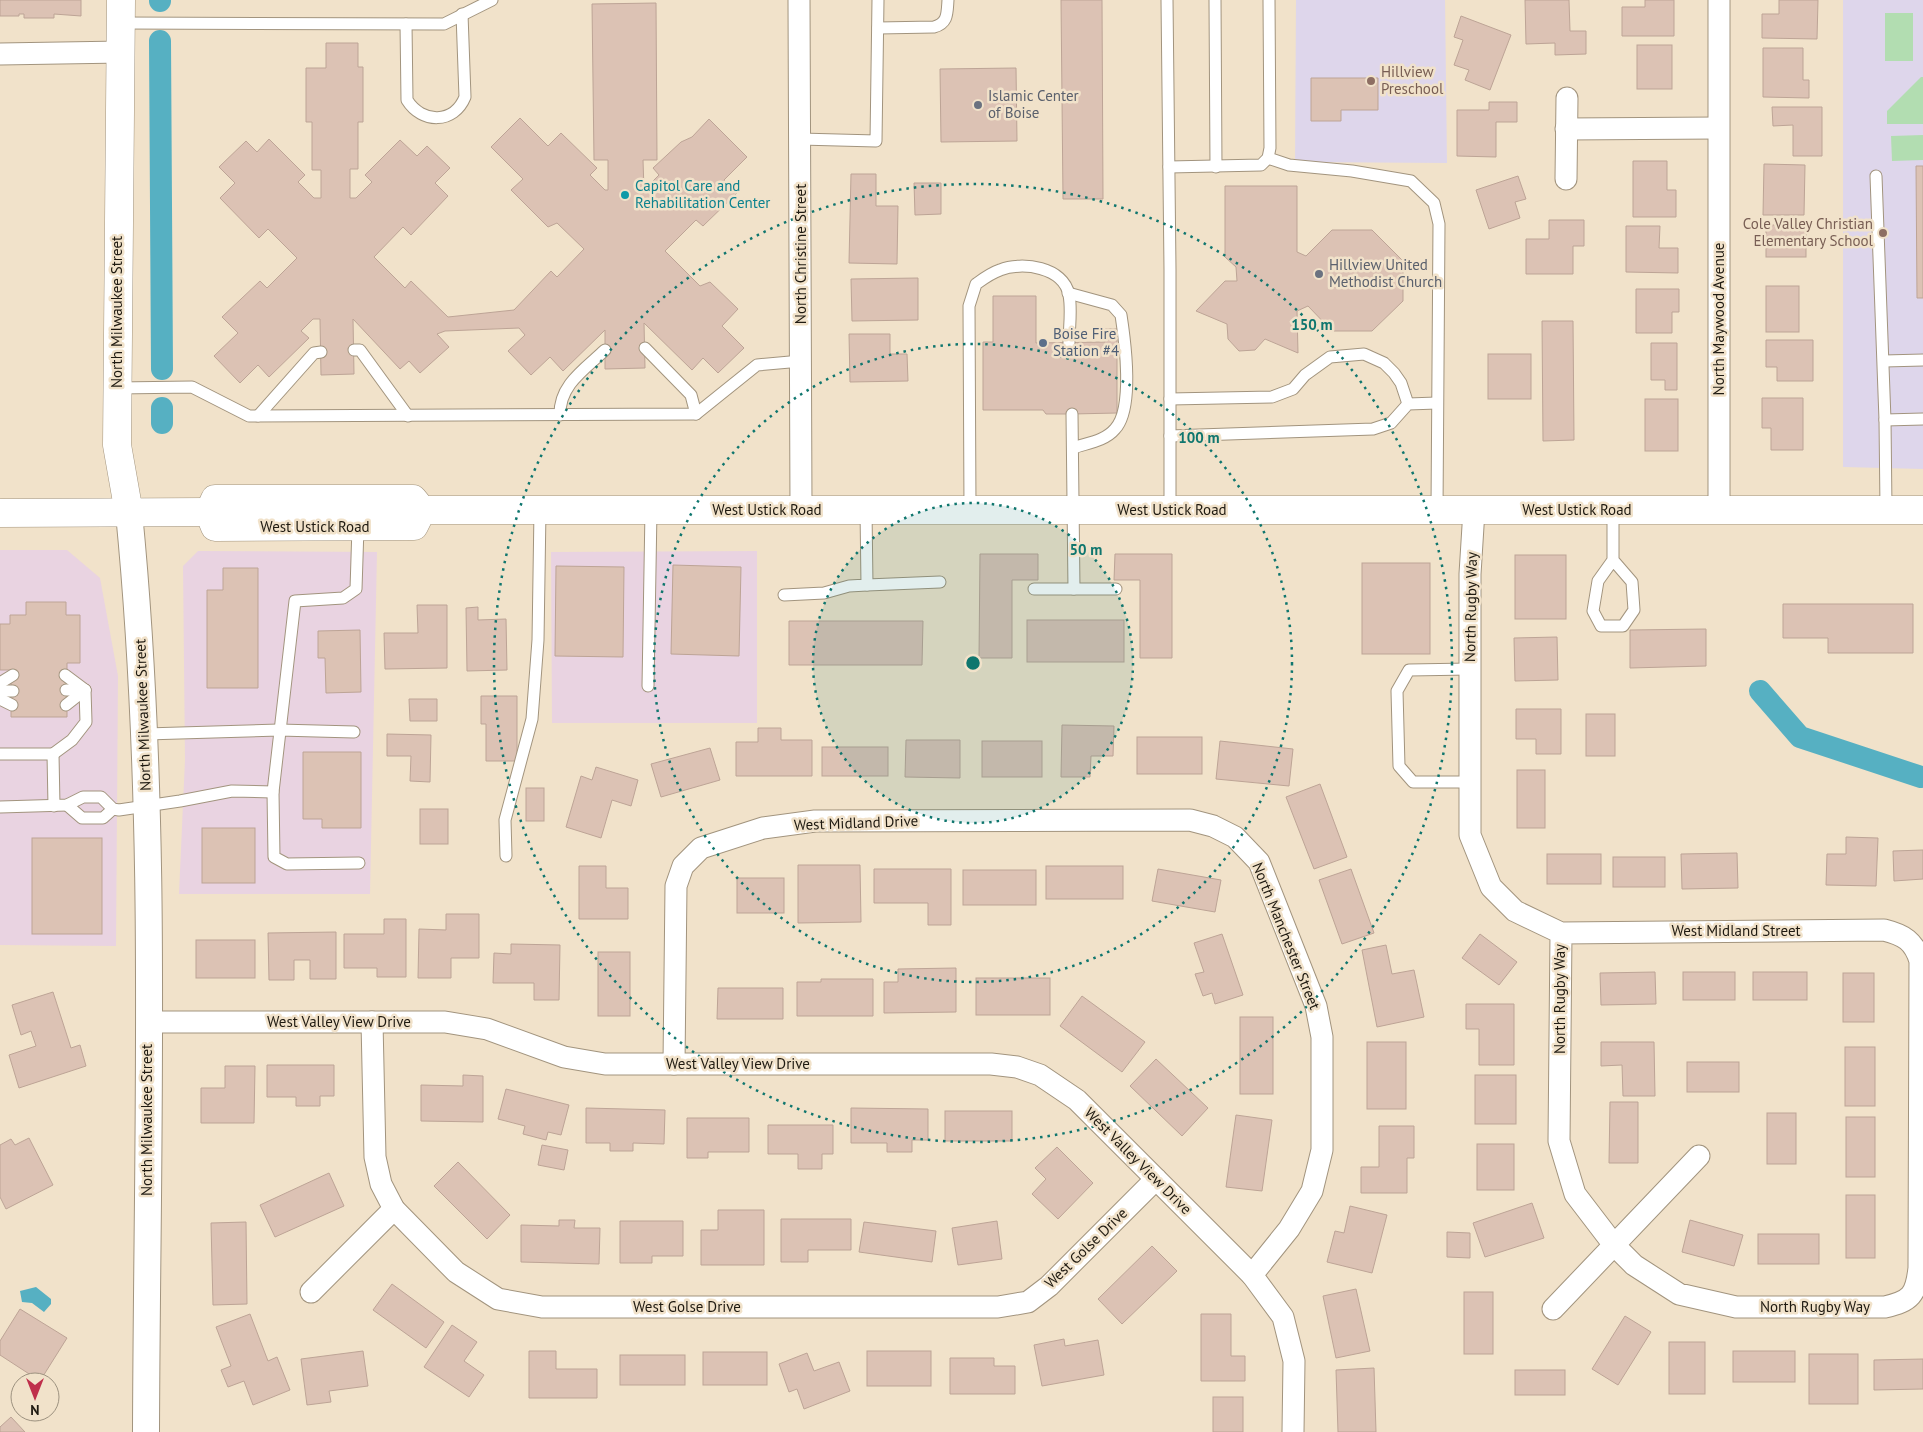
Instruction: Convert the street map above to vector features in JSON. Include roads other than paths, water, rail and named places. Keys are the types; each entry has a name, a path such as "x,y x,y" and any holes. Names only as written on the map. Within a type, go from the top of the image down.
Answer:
{"main road":[{"name":"North Milwaukee Street","path":"122,11 117,388 118,454 129,513"},
{"name":"West Ustick Road","path":"215,499 413,499 422,510 414,526 358,527 214,527 209,512 215,499"},
{"name":"West Ustick Road","path":"422,510 1923,510"},
{"path":"0,513 209,512"}],"street":[{"name":"North Christine Street","path":"800,0 801,509"},
{"name":"North Maywood Avenue","path":"1719,510 1718,128 1720,0"},
{"path":"0,54 122,52"},
{"path":"1566,179 1567,98"},
{"path":"1566,129 1718,128"},
{"name":"North Rugby Way","path":"1474,510 1470,574 1470,835 1491,887 1515,910 1561,932 1559,1142 1575,1194 1614,1245 1634,1264 1679,1294 1736,1307 1885,1307 1900,1304 1912,1296"},
{"name":"North Milwaukee Street","path":"129,513 146,734 148,1022 146,1432"},
{"name":"West Midland Drive","path":"674,1064 676,886 683,866 701,848 763,828 815,821 1190,820 1213,826 1235,837"},
{"name":"North Manchester Street","path":"1235,837 1259,862 1316,1006 1322,1037 1322,1150 1312,1191 1289,1229 1252,1275"},
{"name":"West Midland Street","path":"1561,932 1884,930 1909,940 1916,949 1920,961 1919,1268 1918,1284 1912,1296"},
{"name":"West Valley View Drive","path":"148,1022 445,1022 487,1029 564,1057 605,1064 991,1064 1017,1067 1040,1075 1077,1100 1252,1275"},
{"name":"West Golse Drive","path":"372,1022 375,1157 382,1184 394,1208 456,1272 498,1299 542,1308 998,1307 1028,1302 1049,1286 1156,1179"},
{"path":"1553,1308 1699,1156"},
{"path":"311,1292 394,1208"},
{"path":"1252,1275 1283,1317 1294,1361 1293,1432"}],"lane":[{"path":"122,11 406,24 444,24 492,0"},
{"path":"800,139 876,141 878,0"},
{"path":"878,28 934,27 942,25 946,19 948,0"},
{"path":"1166,0 1169,167 1170,509"},
{"path":"1215,0 1216,167"},
{"path":"1169,167 1216,167 1261,164 1268,158 1270,148 1269,0"},
{"path":"406,24 407,100 413,111 430,118 449,115 460,108 465,97 462,14"},
{"path":"1268,158 1289,165 1352,171 1411,181 1434,203 1439,224 1436,510"},
{"path":"1876,176 1884,361 1886,509"},
{"path":"970,509 969,306 976,284 1000,270 1029,266 1050,272 1060,279 1069,294 1069,343"},
{"path":"1069,294 1112,305 1121,315 1125,378 1123,416 1116,429 1104,438 1073,448"},
{"path":"645,348 691,396 696,414"},
{"path":"354,350 360,350 408,416"},
{"path":"560,415 560,402 566,388 605,350"},
{"path":"258,416 314,352 321,352"},
{"path":"1170,399 1272,397 1292,389 1305,374 1330,358 1364,354 1384,363 1394,373 1401,383 1408,404"},
{"path":"1884,361 1923,360"},
{"path":"117,388 192,387 248,416 696,414 757,365 801,361"},
{"path":"1170,436 1373,429 1391,424 1408,404 1437,403"},
{"path":"1072,414 1074,590"},
{"path":"1885,420 1923,419"},
{"path":"506,856 505,820 532,719 538,640 540,510"},
{"path":"648,686 651,510"},
{"path":"866,510 867,584"},
{"path":"1612,510 1613,560 1598,581 1594,611 1601,626 1623,626 1634,610 1632,582 1613,560"},
{"path":"358,527 356,590 343,598 295,601 273,792 274,857 287,864 359,863"},
{"path":"784,595 824,593 849,586 867,584 940,582"},
{"path":"1034,590 1116,589"},
{"path":"1470,669 1410,670 1397,691 1399,766 1413,782 1470,782"},
{"path":"0,683 13,675"},
{"path":"65,675 85,690"},
{"path":"66,690 85,690"},
{"path":"66,705 85,690"},
{"path":"0,754 54,754 72,740 86,722 85,690"},
{"path":"0,691 12,691"},
{"path":"0,699 12,705"},
{"path":"146,734 279,730 354,732"},
{"path":"54,754 54,806"},
{"path":"67,805 82,818 103,818 113,809 146,807 232,791 273,792"},
{"path":"0,807 67,805 83,797 101,797 113,809"}],"water":[{"path":"36,1287 51,1299 51,1304 44,1312 32,1303 22,1302 20,1291"}],"waterway":[{"path":"160,41 162,369"},
{"path":"162,408 162,423"},
{"path":"1760,691 1800,737 1921,777"}],"place":[{"name":"Hillview Preschool","path":"1371,81"},
{"name":"Islamic Center of Boise","path":"978,105"},
{"name":"Capitol Care and Rehabilitation Center","path":"625,195"},
{"name":"Cole Valley Christian Elementary School","path":"1883,233"},
{"name":"Hillview United Methodist Church","path":"1319,274"},
{"name":"Boise Fire Station #4","path":"1043,343"}]}
